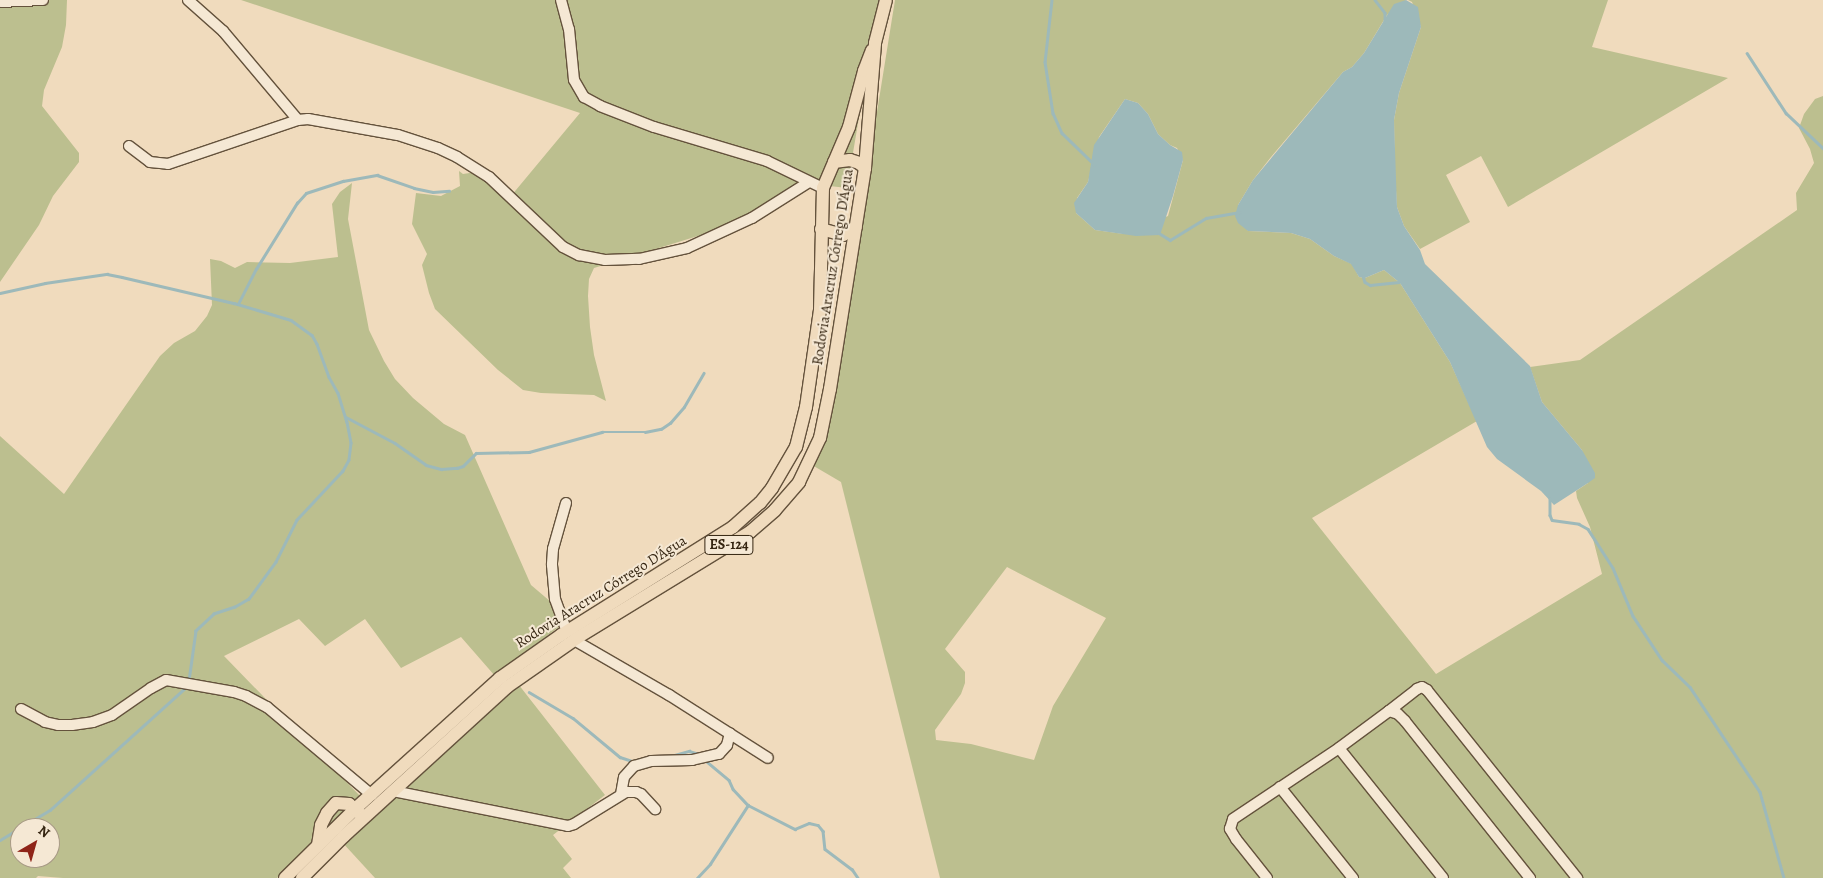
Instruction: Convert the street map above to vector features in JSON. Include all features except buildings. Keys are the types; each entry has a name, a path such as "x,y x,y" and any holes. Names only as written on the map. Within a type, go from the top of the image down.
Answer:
{"main road":[{"name":"Rodovia Aracruz Córrego D'Água","path":"302,878 359,813 372,795 500,678 750,532 775,510 799,482 811,458 823,425 865,168 876,43 886,0"},
{"name":"Rodovia Aracruz Córrego D'Água","path":"285,878 318,845 359,813 392,791 489,701 570,636 733,527 760,503 782,473 796,447 806,407 820,310 823,188 849,127 864,71 876,43"},
{"path":"834,162 850,160 860,163 865,168"},
{"path":"821,229 843,235 856,227"},
{"path":"318,845 321,825 331,807 342,802 359,813"}],"street":[{"path":"0,2 43,0"},
{"path":"188,0 234,43 298,120"},
{"path":"561,0 570,34 574,80 584,97 600,106 654,127 759,158 823,188"},
{"path":"129,146 150,162 168,164 298,120 316,119 398,135 438,148 458,157 488,177 563,246 579,255 605,260 639,259 687,248 752,218 809,182"},
{"path":"566,503 553,549 552,565 555,599 570,636 768,758"},
{"path":"21,709 45,722 58,725 72,724 92,722 112,715 166,680 234,692 246,696 266,708 372,795"},
{"path":"1267,878 1230,829 1233,819 1339,748 1422,687 1427,690 1576,878"},
{"path":"1390,712 1398,714 1405,721 1530,878"},
{"path":"621,794 624,778 634,766 651,761 692,760 712,756 724,749 730,733"},
{"path":"1339,748 1443,878"},
{"path":"1280,787 1353,878"},
{"path":"392,791 568,826 621,794 636,792 655,809"}],"green space":[{"path":"0,0 67,0 66,25 62,47 44,90 42,106 79,153 79,162 53,196 39,225 0,282"},
{"path":"241,0 879,0 847,188 821,185 812,187 753,219 594,268 589,279 590,327 594,355 606,401 594,395 541,393 523,390 498,370 435,309 422,265 427,254 412,224 416,193 441,196 460,186 459,171 463,174 483,171 492,174 505,185 511,196 580,113"},
{"path":"895,0 1406,0 1387,15 1364,53 1352,67 1343,72 1271,157 1253,180 1238,205 1248,231 1291,233 1310,239 1334,256 1352,264 1359,277 1365,278 1384,270 1400,283 1450,362 1477,421 1312,518 1436,674 1602,574 1590,527 1577,498 1576,491 1588,483 1582,450 1542,402 1530,367 1580,360 1797,210 1796,193 1814,163 1810,149 1799,128 1804,114 1815,99 1823,96 1823,878 940,878 841,482 812,465 872,143","holes":["1125,99 1138,103 1148,114 1158,134 1170,145 1177,148 1183,160 1168,216 1124,234 1095,230 1076,213 1077,198 1088,182 1099,137","1007,567 1106,618 1053,706 1034,760 971,744 936,740 935,730 961,694 965,683 965,672 945,649"]},
{"path":"1408,0 1608,0 1592,47 1728,78 1508,207 1481,156 1446,175 1470,222 1420,249 1404,226 1397,207 1395,173 1394,120 1399,93 1421,27 1412,2"},
{"path":"352,183 348,219 369,330 384,361 395,379 413,398 444,424 465,435 531,585 558,608 565,622 495,676 461,637 401,668 365,619 325,646 299,619 224,656 362,798 277,878 63,878 38,876 36,878 0,878 0,436 64,494 160,356 174,343 195,331 207,316 212,305 210,259 221,261 235,268 247,262 290,263 338,257 332,204 340,192"},
{"path":"515,680 605,795 553,835 572,859 563,868 571,878 375,878 341,841"}],"water":[{"path":"1406,0 1418,7 1421,27 1399,93 1394,120 1397,207 1404,226 1420,250 1425,264 1530,366 1542,402 1582,450 1595,473 1595,478 1554,505 1541,491 1497,459 1487,447 1450,362 1400,283 1384,270 1365,278 1359,277 1351,264 1334,256 1310,239 1291,233 1248,231 1238,223 1235,216 1238,205 1253,180 1343,72 1352,67 1364,53 1394,4"},
{"path":"1125,99 1138,103 1148,114 1158,134 1170,145 1182,152 1183,160 1160,235 1136,236 1095,230 1076,213 1074,203 1088,182 1094,145"}],"waterway":[{"path":"1052,0 1045,62 1053,113 1062,133 1094,164"},
{"path":"1375,0 1385,13 1385,22"},
{"path":"1747,53 1786,113 1823,148"},
{"path":"238,304 256,269 297,203 306,193 343,181 377,175 414,188 433,192 449,191"},
{"path":"1159,233 1170,240 1206,218 1239,212"},
{"path":"0,293 45,283 107,274 234,303 291,320 312,335 317,344 329,377 338,393 347,422 351,443 349,460 343,471 297,520 276,562 249,599 235,607 214,614 196,631 189,681"},
{"path":"1363,276 1365,282 1370,285 1399,282"},
{"path":"346,417 395,443 426,465 441,469 457,468 463,466 476,453 529,452 602,432 645,432 661,429 670,423 684,407 704,373"},
{"path":"1550,498 1550,515 1552,520 1579,524 1588,529 1613,568 1633,616 1662,660 1690,687 1760,792 1784,878"},
{"path":"0,840 50,810 187,686"},
{"path":"529,692 573,718 620,757 635,762"},
{"path":"671,756 689,751 699,754"},
{"path":"705,760 729,780 733,789 748,805 795,829 809,823 818,825 823,831 825,849 852,869 858,878"},
{"path":"697,878 710,864 748,805"}]}
